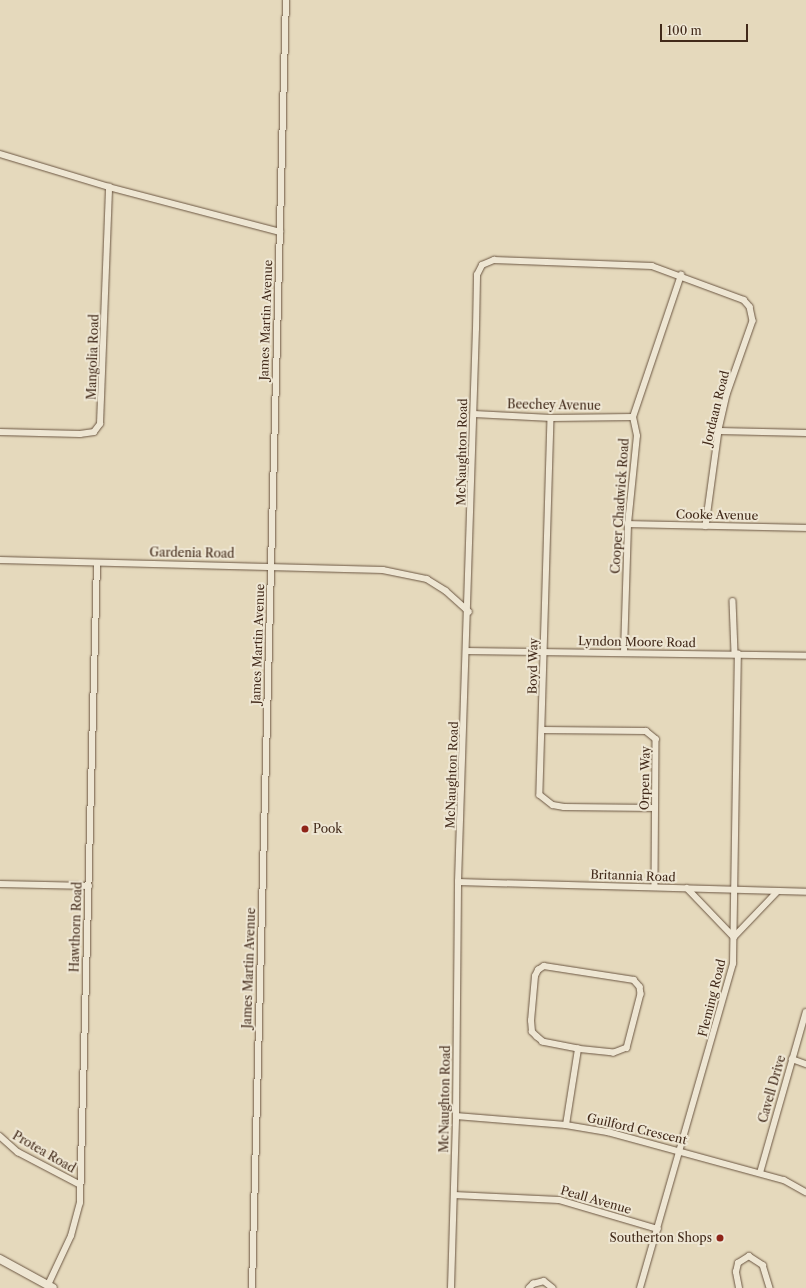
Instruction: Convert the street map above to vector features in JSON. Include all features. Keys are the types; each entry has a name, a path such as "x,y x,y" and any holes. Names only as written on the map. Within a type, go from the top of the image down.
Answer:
{"street":[{"name":"James Martin Avenue","path":"252,1288 286,0"},
{"path":"0,154 109,187 280,232"},
{"name":"Mangolia Road","path":"0,432 80,434 94,432 100,424 109,187"},
{"name":"McNaughton Road","path":"450,1288 456,1116 458,882 468,651 477,275 482,265 494,260 639,264 681,275"},
{"name":"Jordaan Road","path":"681,275 744,300 750,307 752,321 727,395 719,431 706,526"},
{"name":"Cooper Chadwick Road","path":"624,652 628,524 637,436 634,417 681,275"},
{"name":"Beechey Avenue","path":"474,414 551,418 634,417"},
{"name":"Boyd Way","path":"551,418 540,795 545,801 564,807 655,808"},
{"path":"719,431 806,433"},
{"name":"Cooke Avenue","path":"628,524 806,528"},
{"name":"Gardenia Road","path":"0,560 383,570 427,579 446,591 468,612"},
{"name":"Hawthorn Road","path":"51,1287 76,1221 79,1184 98,563"},
{"name":"Fleming Road","path":"640,1288 730,983 734,964 733,891 736,654 733,601"},
{"name":"Lyndon Moore Road","path":"468,651 624,652 806,656"},
{"name":"Orpen Way","path":"542,730 646,731 652,733 656,739 655,887"},
{"name":"Britannia Road","path":"458,882 806,892"},
{"path":"0,884 89,886"},
{"path":"687,888 734,937 776,892"},
{"path":"544,966 623,977 634,980 640,987 641,994 627,1048 614,1053 578,1049 543,1042 532,1032 535,976 538,970 544,966"},
{"name":"Cavell Drive","path":"760,1173 806,1012"},
{"path":"566,1125 578,1049"},
{"path":"792,1059 806,1064"},
{"name":"Guilford Crescent","path":"456,1116 566,1125 608,1132 784,1180 806,1192"},
{"name":"Protea Road","path":"0,1136 18,1152 79,1184"},
{"name":"Peall Avenue","path":"454,1195 558,1200 658,1229"},
{"path":"739,1288 736,1272 738,1263 749,1256 763,1265 770,1288"},
{"path":"0,1259 51,1287"},
{"path":"529,1288 533,1284 544,1281 553,1288"}],"place":[{"name":"Pook","path":"305,829"},
{"name":"Southerton Shops","path":"720,1238"}]}
